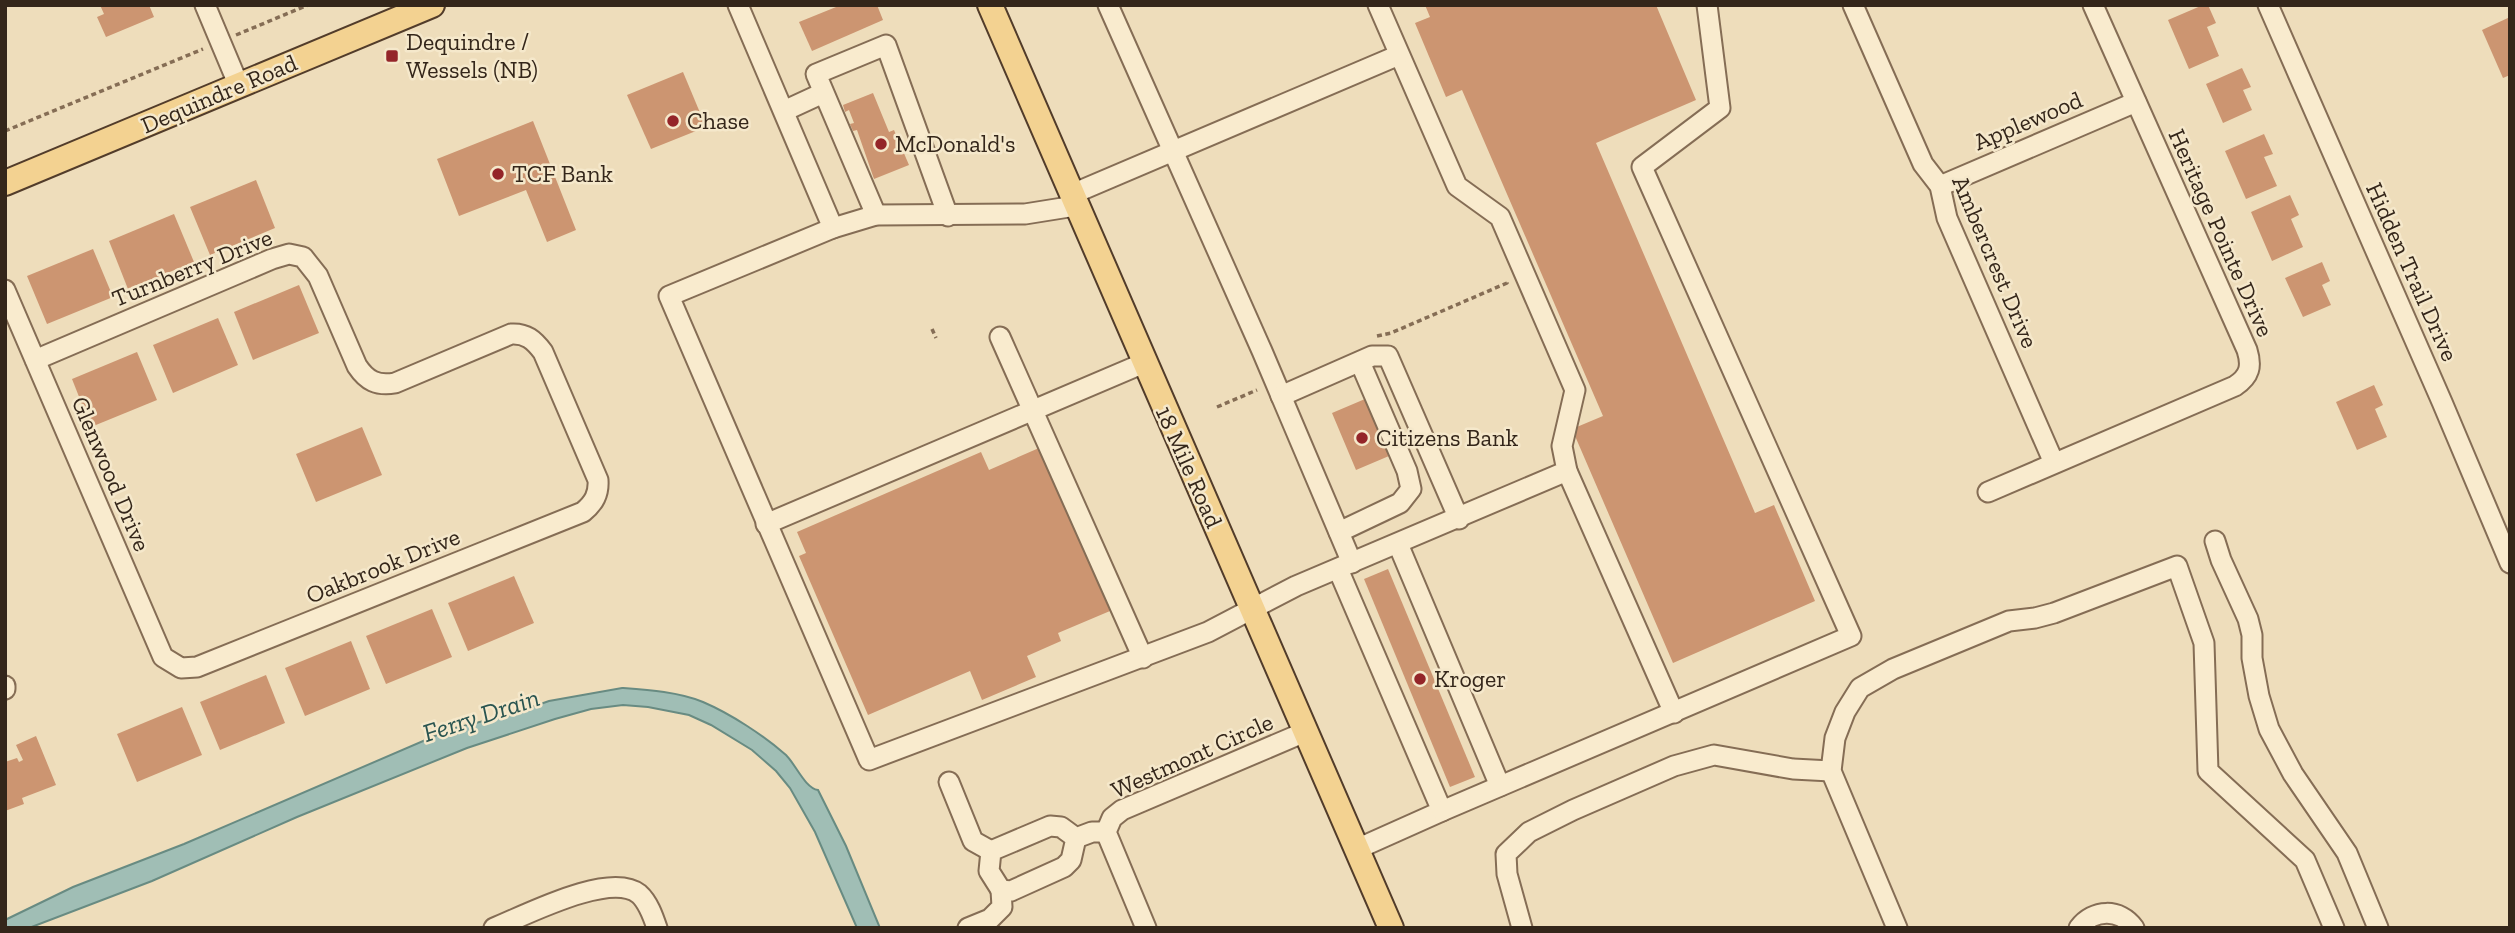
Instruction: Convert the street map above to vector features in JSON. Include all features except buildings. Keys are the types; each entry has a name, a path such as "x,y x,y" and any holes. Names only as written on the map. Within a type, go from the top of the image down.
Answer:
{"main road":[{"name":"Dequindre Road","path":"5,183 432,5"},
{"name":"18 Mile Road","path":"990,5 1391,928"}],"street":[{"path":"205,5 239,86"},
{"path":"738,5 833,228"},
{"path":"1108,5 1274,391 1339,532 1345,566 1442,811"},
{"path":"1378,5 1457,186 1500,217 1575,390 1562,446 1567,471 1674,713"},
{"path":"1357,849 1851,636 1642,167 1720,108 1707,5"},
{"name":"Ambercrest Drive","path":"1853,5 1923,164 1940,186 1947,218 2054,463"},
{"name":"Heritage Pointe Drive","path":"1988,492 2235,386 2249,372 2247,350 2093,5"},
{"name":"Hidden Trail Drive","path":"2268,5 2509,561"},
{"path":"876,215 816,74 886,46 948,216"},
{"path":"1399,55 1172,150 1073,200 1025,214 876,215 833,228 669,296 869,760 1208,632 1251,608 1567,471"},
{"path":"784,111 823,93"},
{"name":"Applewood","path":"1940,186 2136,102"},
{"name":"Turnberry Drive","path":"35,360 272,259 289,254 303,257 318,276 357,366 372,382 383,385 395,383 510,334 521,333 530,337 543,352 598,480 596,496"},
{"name":"Glenwood Drive","path":"5,290 163,657 181,668"},
{"path":"1000,337 1143,658"},
{"path":"1274,391 1372,356 1388,356 1459,519"},
{"path":"1339,532 1400,503 1411,489 1407,471 1360,362"},
{"path":"766,524 1144,363"},
{"name":"Oakbrook Drive","path":"181,668 197,667 583,512 596,496"},
{"path":"2215,541 2248,619 2259,696 2269,729 2293,774 2347,853 2378,928"},
{"path":"1398,544 1500,786"},
{"path":"1897,928 1831,771 1835,738 1845,712 1860,688 1894,669 1997,625 2054,613 2177,566 2204,643 2208,771 2305,860 2334,928"},
{"name":"Westmont Circle","path":"1146,928 1106,832 1112,818 1122,810 1305,732"},
{"path":"1522,928 1507,874 1506,854 1529,832 1540,826 1674,766 1714,755 1793,769 1831,771"},
{"path":"949,782 973,841 991,851 989,871 1002,890 1002,907 990,919 968,928"},
{"name":"Westmont Circle","path":"991,851 1050,826 1061,827 1076,838 1092,832 1106,832"},
{"path":"1002,890 1012,891 1064,867 1071,860 1076,838"},
{"path":"494,928 591,889 614,886 627,888 640,895 657,928"},
{"path":"2079,928 2089,918 2101,913 2123,917 2134,928"}],"path":[{"path":"232,37 308,5"},
{"path":"5,131 209,47"},
{"path":"1367,340 1391,333 1507,283 1504,276"},
{"path":"932,329 936,338"},
{"path":"1217,407 1274,391"}],"water":[{"name":"Ferry Drain","path":"622,688 674,694 703,702 746,726 786,755 805,781 818,790 846,846 880,928 857,928 815,832 790,788 776,771 752,750 689,715 623,705 591,709 467,748 297,817 152,881 29,928 5,928 5,920 73,887 184,844 451,729 512,714 549,701"}],"place":[{"name":"Dequindre / Wessels (NB)","path":"392,56"},
{"name":"Chase","path":"673,121"},
{"name":"McDonald's","path":"881,144"},
{"name":"TCF Bank","path":"498,174"},
{"name":"Citizens Bank","path":"1362,438"},
{"name":"Kroger","path":"1420,679"}]}
